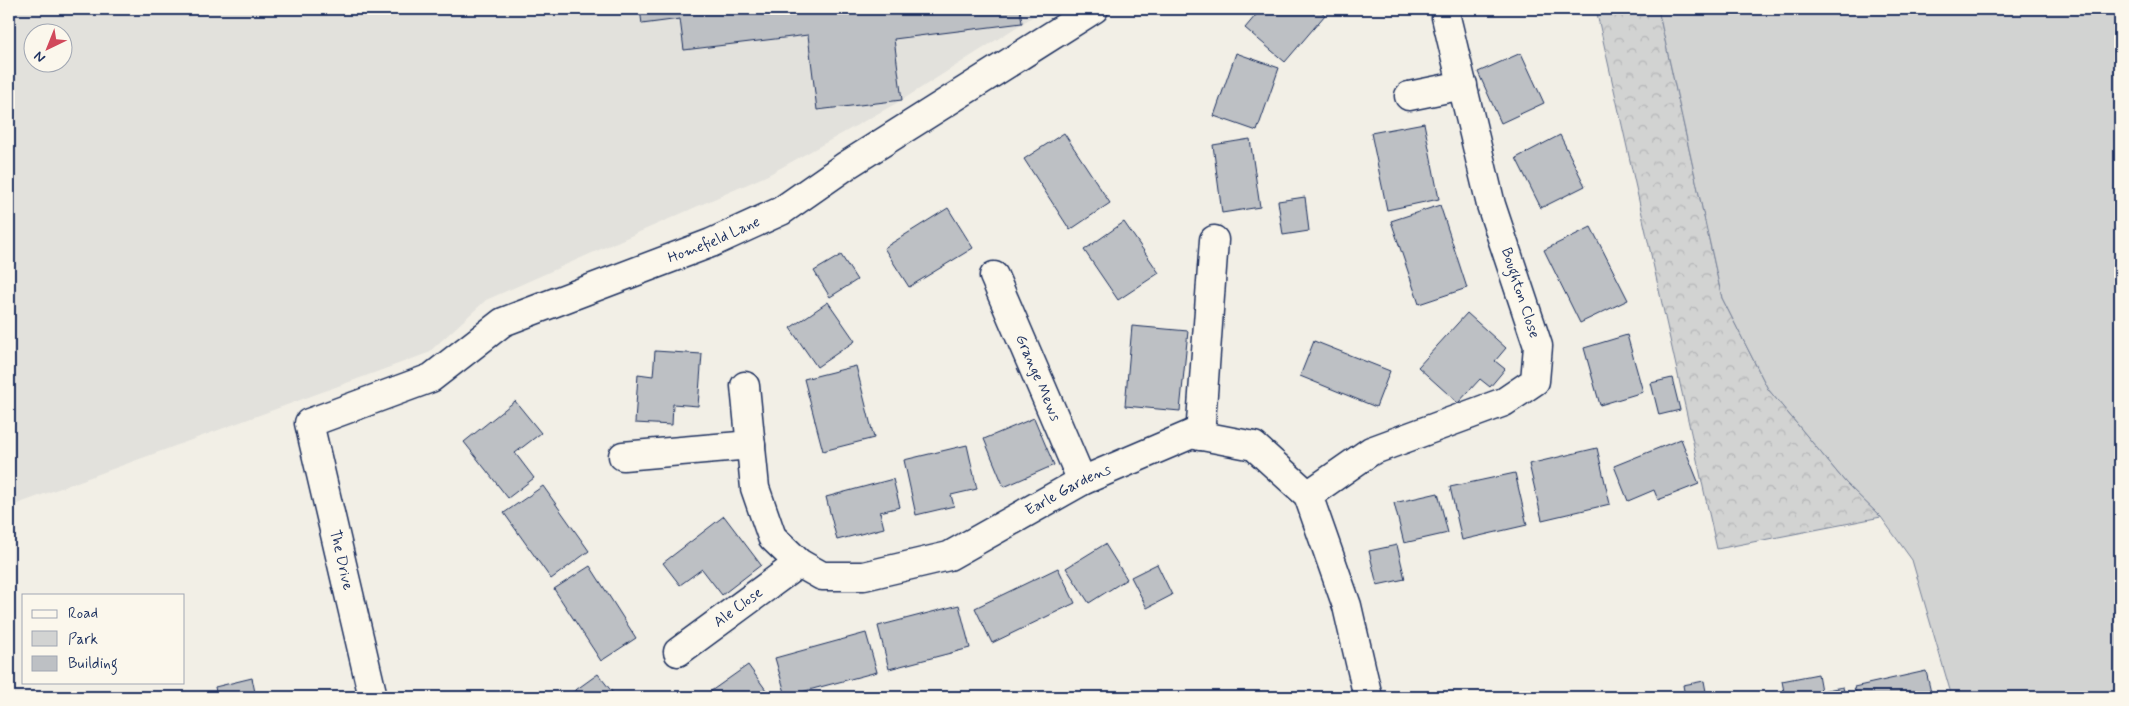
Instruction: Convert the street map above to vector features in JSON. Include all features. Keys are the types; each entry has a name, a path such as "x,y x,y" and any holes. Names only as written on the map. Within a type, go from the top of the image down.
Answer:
{"street":[{"name":"Homefield Lane","path":"309,423 431,378 503,322 712,243 781,211 847,165 1094,9"},
{"name":"Boughton Close","path":"1308,495 1370,451 1504,402 1534,380 1538,346 1491,205 1446,17"},
{"path":"1409,96 1463,85"},
{"path":"1200,436 1214,240"},
{"name":"Grange Mews","path":"994,276 1082,481"},
{"name":"Earle Gardens","path":"745,386 755,488 772,538 799,563 822,576 864,576 949,556 1082,481 1192,434 1254,446 1308,495 1347,606 1368,697"},
{"name":"The Drive","path":"309,423 373,697"},
{"path":"623,456 751,445"},
{"name":"Ale Close","path":"678,652 799,563"}],"shaded area":[{"path":"9,9 1045,9 902,100 768,175 486,300 428,353 9,507"}],"green space":[{"path":"1596,9 1658,9 1722,298 1768,389 1846,483 1881,517 1717,549"},
{"path":"1658,9 2120,9 2120,697 1952,697 1912,560 1881,517 1846,483 1768,389 1722,298"}],"building":[{"path":"640,9 1020,9 1022,23 894,39 902,100 817,110 808,35 684,50 680,19 642,24"},
{"path":"1261,9 1318,9 1325,15 1285,62 1245,28"},
{"path":"1236,53 1279,68 1257,131 1214,116"},
{"path":"1521,53 1544,103 1501,123 1478,72"},
{"path":"1424,123 1439,199 1387,210 1371,133"},
{"path":"1064,133 1110,203 1070,230 1024,159"},
{"path":"1560,135 1585,186 1541,208 1516,158"},
{"path":"1250,139 1260,207 1222,213 1213,145"},
{"path":"1305,197 1309,231 1283,235 1278,201"},
{"path":"1440,205 1467,288 1419,304 1391,221"},
{"path":"948,208 973,248 909,287 884,248"},
{"path":"1124,222 1159,273 1118,300 1084,250"},
{"path":"1591,227 1628,300 1580,323 1544,250"},
{"path":"841,255 857,280 830,297 814,271"},
{"path":"828,302 855,341 817,367 790,328"},
{"path":"1467,313 1506,348 1495,361 1505,369 1490,387 1480,379 1458,403 1418,367"},
{"path":"1132,326 1188,331 1180,411 1125,406"},
{"path":"1627,335 1643,392 1600,405 1584,348"},
{"path":"1314,341 1390,371 1376,407 1300,376"},
{"path":"655,351 702,354 698,406 673,404 672,425 635,423 638,374 653,376"},
{"path":"856,366 874,438 823,451 804,379"},
{"path":"1672,378 1680,410 1659,415 1651,383"},
{"path":"515,401 541,433 515,453 534,478 508,498 464,442"},
{"path":"1034,418 1054,465 1004,487 984,439"},
{"path":"1681,439 1699,484 1658,500 1654,490 1628,501 1614,466"},
{"path":"967,445 977,489 951,495 954,506 916,515 904,460"},
{"path":"1597,448 1610,504 1542,520 1529,464"},
{"path":"1515,473 1527,525 1462,540 1450,487"},
{"path":"893,479 900,507 880,512 884,528 837,540 826,497"},
{"path":"543,486 589,551 551,579 504,513"},
{"path":"1438,493 1448,533 1404,543 1394,503"},
{"path":"724,516 761,565 722,595 702,569 680,585 663,563"},
{"path":"1105,544 1127,579 1089,603 1066,568"},
{"path":"1397,545 1405,579 1377,585 1369,551"},
{"path":"1157,564 1172,595 1147,608 1131,577"},
{"path":"590,566 636,638 601,661 554,589"},
{"path":"1058,568 1075,603 992,643 975,608"},
{"path":"959,605 970,648 889,669 878,626"},
{"path":"866,633 877,672 786,696 775,658"},
{"path":"748,665 771,697 704,696"},
{"path":"1926,671 1932,697 1857,697 1854,687"},
{"path":"598,674 616,697 566,697"},
{"path":"1818,674 1821,691 1843,687 1845,697 1785,697 1782,681"},
{"path":"252,678 256,697 217,697 215,687"},
{"path":"1704,681 1707,697 1685,697 1683,685"}]}
